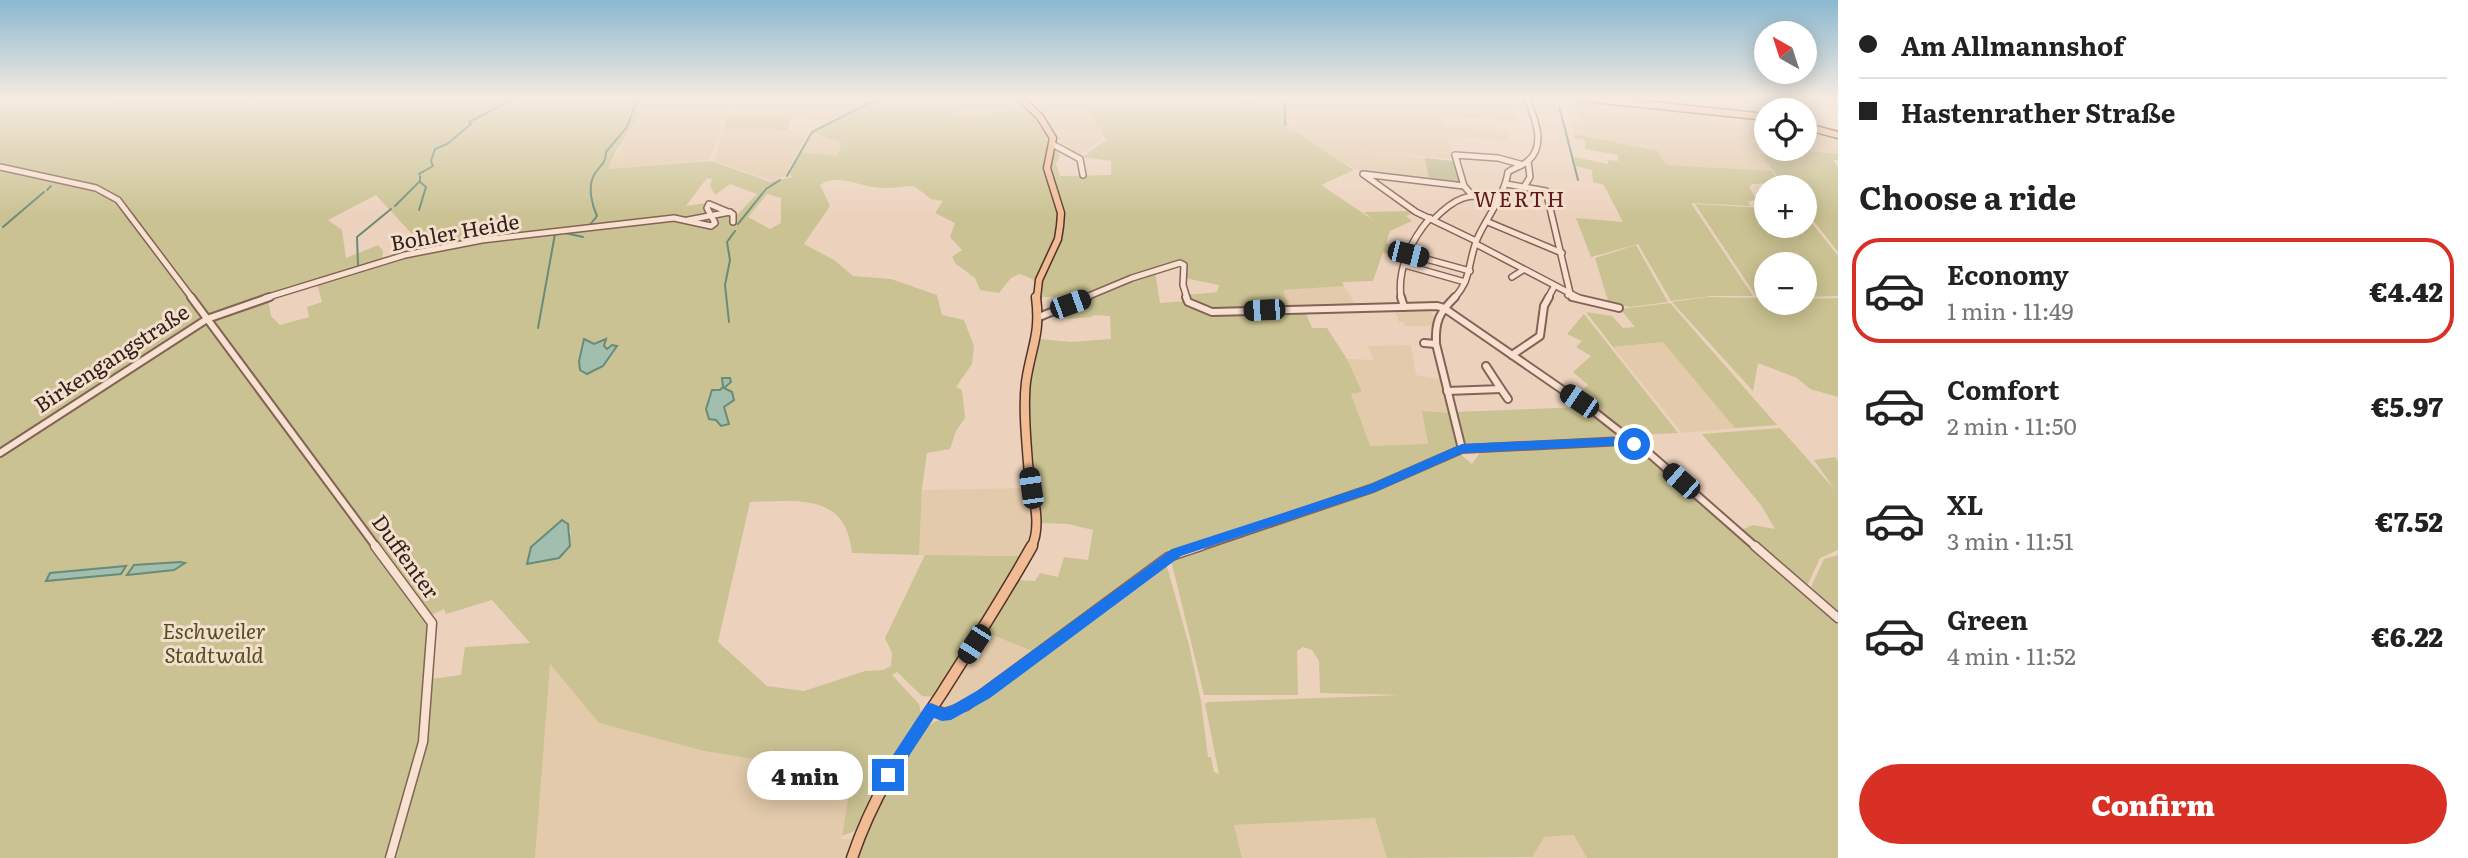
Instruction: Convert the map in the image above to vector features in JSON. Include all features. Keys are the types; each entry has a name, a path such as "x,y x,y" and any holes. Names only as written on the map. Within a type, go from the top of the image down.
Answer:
{"main road":[{"path":"852,858 875,798 1002,600 1035,540 1036,517 1027,452 1026,382 1039,317 1036,294 1039,280 1058,239 1060,226 1061,213 1047,168 1054,145 1052,138"}],"street":[{"path":"1462,449 1436,344 1435,326 1444,308 1462,290 1470,271 1476,242 1488,222 1508,172 1525,163 1533,154 1537,138"},
{"path":"1054,145 1080,159 1083,176"},
{"path":"1473,196 1464,186 1455,155 1525,163"},
{"path":"1525,163 1530,172"},
{"name":"Duffenter","path":"0,167 96,188 110,194 130,215 432,623 422,742 390,858"},
{"path":"1512,168 1530,172"},
{"path":"1464,186 1368,172 1363,174 1416,212 1476,242 1568,295 1619,308"},
{"path":"1524,187 1530,172"},
{"path":"1506,182 1546,191 1562,253 1570,293 1568,295"},
{"path":"1404,307 1399,292 1416,234 1450,202 1473,196 1499,197"},
{"path":"687,220 708,227 715,223 707,208 709,204 730,212 734,216 733,222"},
{"path":"687,220 730,212"},
{"name":"Bohler Heide","path":"207,319 277,294 427,250 482,240 674,218 687,220"},
{"path":"1488,222 1562,253"},
{"path":"1408,254 1470,271"},
{"path":"1039,317 1145,273 1180,263 1184,265 1186,299 1191,306 1207,312 1444,308 1660,463 1838,618"},
{"path":"1405,265 1465,282"},
{"path":"1512,277 1524,270"},
{"path":"1512,355 1540,336 1544,306 1554,287"},
{"name":"Birkengangstraße","path":"0,453 207,319"},
{"path":"1424,343 1436,344"},
{"path":"1486,366 1495,375 1508,399"},
{"path":"1447,391 1501,389"},
{"path":"931,709 942,715 951,713 985,693 1168,556 1373,488 1462,449 1632,441"}],"shaded area":[{"path":"626,138 717,138 710,160 608,169"},
{"path":"720,138 805,138 785,176 773,181 714,161"},
{"path":"808,138 829,138 843,143 837,156 800,152"},
{"path":"1057,138 1104,139 1079,155"},
{"path":"1306,138 1448,138 1453,159 1348,150 1425,158 1429,180 1356,170"},
{"path":"1471,138 1507,138 1507,141"},
{"path":"1596,138 1750,138 1754,144 1754,161 1765,161 1772,171 1666,165 1656,149"},
{"path":"1817,138 1838,138 1838,154 1817,151"},
{"path":"1425,158 1454,161 1462,183 1429,180"},
{"path":"1344,286 1356,305 1289,308 1282,290"},
{"path":"1427,307 1435,318 1433,326 1405,326 1403,322 1399,322 1394,309"},
{"path":"584,339 594,344 606,339 604,346 607,349 612,345 617,346 603,366 587,374 580,370 579,361"},
{"path":"1663,342 1735,428 1682,433 1613,347"},
{"path":"1411,345 1416,375 1440,379 1450,413 1422,411 1428,445 1369,446 1351,393 1362,392 1347,359 1374,360 1368,346"},
{"path":"722,378 730,378 731,382 724,388 732,392 734,400 724,407 729,424 721,426 716,420 709,419 706,409 712,390 720,390 723,387"},
{"path":"1028,488 1034,522 1025,556 919,555 922,490"},
{"path":"562,520 568,524 570,546 559,558 527,564 531,547"},
{"path":"185,563 174,570 127,575 134,565"},
{"path":"126,566 121,574 46,581 50,573"},
{"path":"987,633 1035,652 965,703 949,711 942,709 940,705"},
{"path":"549,663 599,723 704,751 767,761 852,781 841,839 854,839 848,858 535,858"},
{"path":"1376,818 1387,858 1242,858 1234,825"},
{"path":"1575,835 1587,858 1530,858 1544,837"}],"green space":[{"name":"Eschweiler Stadtwald","path":"0,138 624,138 608,169 711,161 770,182 792,177 790,174 800,152 837,156 842,143 828,138 1050,138 1050,149 1055,150 1058,146 1061,149 1057,151 1060,154 1056,164 1060,176 1111,175 1111,161 1083,157 1106,140 1105,138 1306,138 1354,170 1321,185 1373,220 1364,212 1414,213 1406,216 1412,221 1390,231 1386,243 1408,250 1406,259 1383,252 1373,281 1283,290 1289,308 1211,311 1192,305 1208,311 1224,313 1305,311 1312,328 1327,328 1347,359 1362,392 1351,394 1370,446 1428,444 1422,411 1450,413 1459,445 1418,467 1373,486 1173,551 1035,652 987,633 1019,580 1035,581 1040,573 1058,577 1064,557 1088,560 1093,530 1068,524 1041,523 1030,435 1030,383 1039,339 1071,342 1111,339 1110,316 1093,315 1067,319 1060,313 1061,303 1071,302 1071,296 1042,297 1039,284 1019,274 1011,278 999,293 980,290 975,278 956,264 952,257 962,250 950,237 955,223 935,213 943,201 931,199 914,186 877,188 843,180 827,181 820,185 830,206 804,244 834,260 853,276 891,279 937,295 942,315 964,320 974,346 972,364 956,387 962,390 965,418 956,431 950,449 927,453 922,488 919,555 852,553 848,533 840,519 829,510 816,504 801,502 750,502 718,642 767,686 804,691 865,671 883,670 891,666 892,653 885,638 925,555 1025,556 936,697 922,696 897,672 892,675 919,704 922,716 884,773 857,830 842,836 851,781 767,761 704,751 599,723 550,664 535,858 392,858 421,758 431,679 461,675 465,647 530,643 492,600 446,614 444,609 425,618 428,624 420,742 387,858 0,858","holes":["707,178 712,179 710,186 715,195 730,184 757,194 738,214 713,202 686,206","767,194 781,198 781,223 770,229 748,217","376,195 422,245 382,260 383,251 378,245 346,258 342,230 328,220","1185,262 1184,278 1219,285 1217,292 1187,295 1192,305 1186,301 1160,303 1155,272","317,284 322,302 307,307 309,317 280,325 271,316 268,299","562,520 568,524 571,533 559,558 527,563"]},
{"path":"1574,138 1595,138 1657,150 1666,165 1772,171 1775,175 1754,175 1754,184 1749,187 1754,196 1754,200 1748,202 1750,206 1691,203 1753,296 1711,296 1671,301 1638,244 1591,257 1576,218 1623,222 1604,185 1593,182 1592,170 1576,166 1574,157 1608,164 1608,160 1618,161 1618,155 1585,149 1585,140"},
{"path":"1817,152 1838,154 1838,160 1833,160 1838,167 1838,252 1817,225 1817,175 1776,175 1766,161 1817,161"},
{"path":"1695,204 1754,207 1754,238 1817,238 1817,229 1838,256 1838,296 1817,297 1817,252 1754,252 1754,293"},
{"path":"1636,245 1668,302 1630,307 1609,304 1595,258"},
{"path":"1707,297 1754,298 1754,315 1817,315 1817,299 1838,298 1838,397 1810,389 1797,378 1758,363 1753,391 1672,302"},
{"path":"1670,303 1777,425 1735,428 1663,342 1613,347 1586,312 1612,316 1623,328 1635,327 1620,309"},
{"path":"1584,314 1678,433 1631,435 1575,396 1588,385 1573,372 1591,356 1576,347 1582,341 1567,334"},
{"path":"1584,407 1629,439 1468,447 1464,444 1455,412"},
{"path":"1780,428 1835,490 1814,460 1835,457 1838,461 1838,550 1820,558 1807,586 1741,530 1753,525 1775,529 1761,505 1702,434"},
{"path":"1624,443 1654,459 1838,623 1838,858 1587,858 1574,835 1544,837 1532,857 1387,858 1375,818 1234,825 1242,858 856,858 870,819 925,729 934,722 968,707 1166,563 1189,645 1201,701 1208,757 1211,757 1214,772 1219,774 1205,704 1208,702 1401,695 1320,693 1319,661 1312,650 1303,647 1297,651 1298,695 1204,695 1171,560 1386,486 1459,453 1472,464 1479,450"},
{"path":"1838,555 1838,612 1811,587 1824,559"}],"waterway":[{"path":"419,174 433,166 431,161 435,149 454,138"},
{"path":"589,226 597,216 591,197 593,177 603,163 606,152 618,138"},
{"path":"787,176 809,138"},
{"path":"1567,138 1578,180"},
{"path":"419,210 426,187 420,182 420,176"},
{"path":"738,224 766,189 780,180"},
{"path":"395,206 419,182"},
{"path":"47,190 51,186"},
{"path":"3,227 44,192"},
{"path":"358,265 357,237 391,209"},
{"path":"729,322 725,285 730,260 727,242 735,231"},
{"path":"565,233 583,237"},
{"path":"538,328 555,234"}],"district":[{"name":"WERTH","path":"1520,200"}],"route":[{"path":"888,775 931,709 942,715 967,705 1177,552 1373,488 1462,449 1624,441 1634,444"}]}
